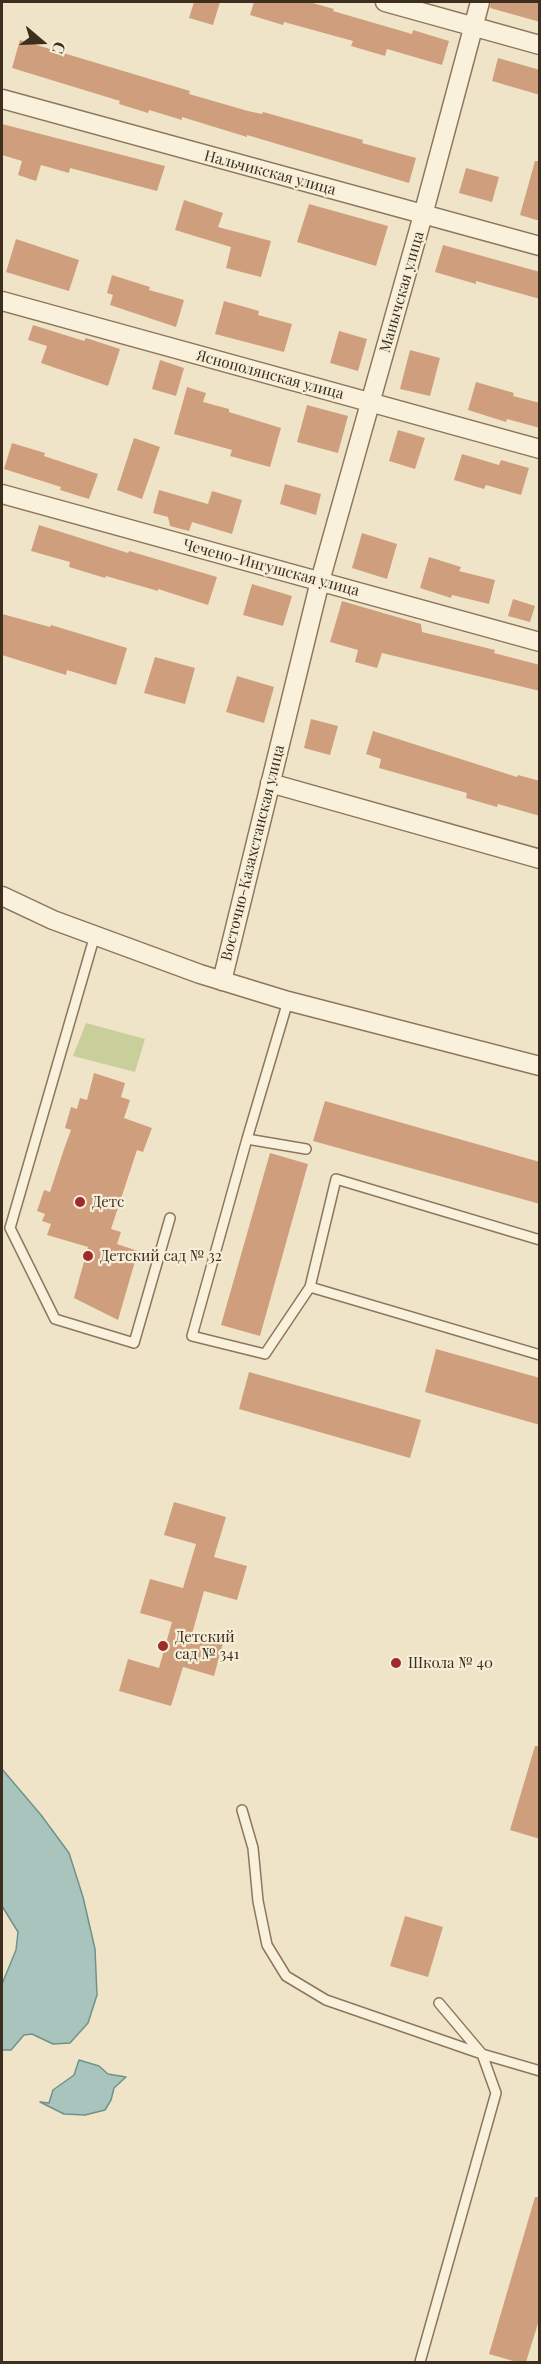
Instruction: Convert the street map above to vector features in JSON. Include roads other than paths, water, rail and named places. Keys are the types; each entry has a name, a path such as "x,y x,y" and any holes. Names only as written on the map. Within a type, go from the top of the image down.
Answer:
{"street":[{"path":"385,2 540,45"},
{"name":"Манычская улица","path":"320,581 480,2"},
{"name":"Нальчикская улица","path":"2,99 540,246"},
{"name":"Яснополянская улица","path":"2,301 540,449"},
{"name":"Чечено-Ингушская улица","path":"2,494 540,642"},
{"name":"Восточно-Казахстанская улица","path":"320,581 222,981 540,1066"},
{"path":"270,783 540,859"},
{"path":"2,896 53,920 222,981"}],"lane":[{"path":"95,935 10,1227 55,1319 134,1343 170,1218"},
{"path":"288,1000 192,1336 266,1354 310,1287 336,1179 540,1240"},
{"path":"247,1139 306,1149"},
{"path":"310,1287 540,1354"},
{"path":"242,1810 253,1848 258,1901 267,1945 286,1976 326,2000 482,2054 540,2071"},
{"path":"420,2362 496,2093 482,2054 439,2003"}],"water":[{"path":"2,1769 41,1815 69,1853 83,1897 95,1949 97,1995 88,2023 70,2043 53,2044 32,2034 24,2035 11,2050 2,2050 2,1984 16,1950 18,1932 2,1906"},
{"path":"79,2060 99,2066 108,2074 126,2077 114,2088 105,2110 85,2115 64,2114 40,2102 49,2103 53,2090 74,2075"}],"place":[{"name":"Детс","path":"80,1202"},
{"name":"Детский сад № 32","path":"88,1256"},
{"name":"Детский сад № 341","path":"163,1646"},
{"name":"Школа № 40","path":"396,1663"}]}
